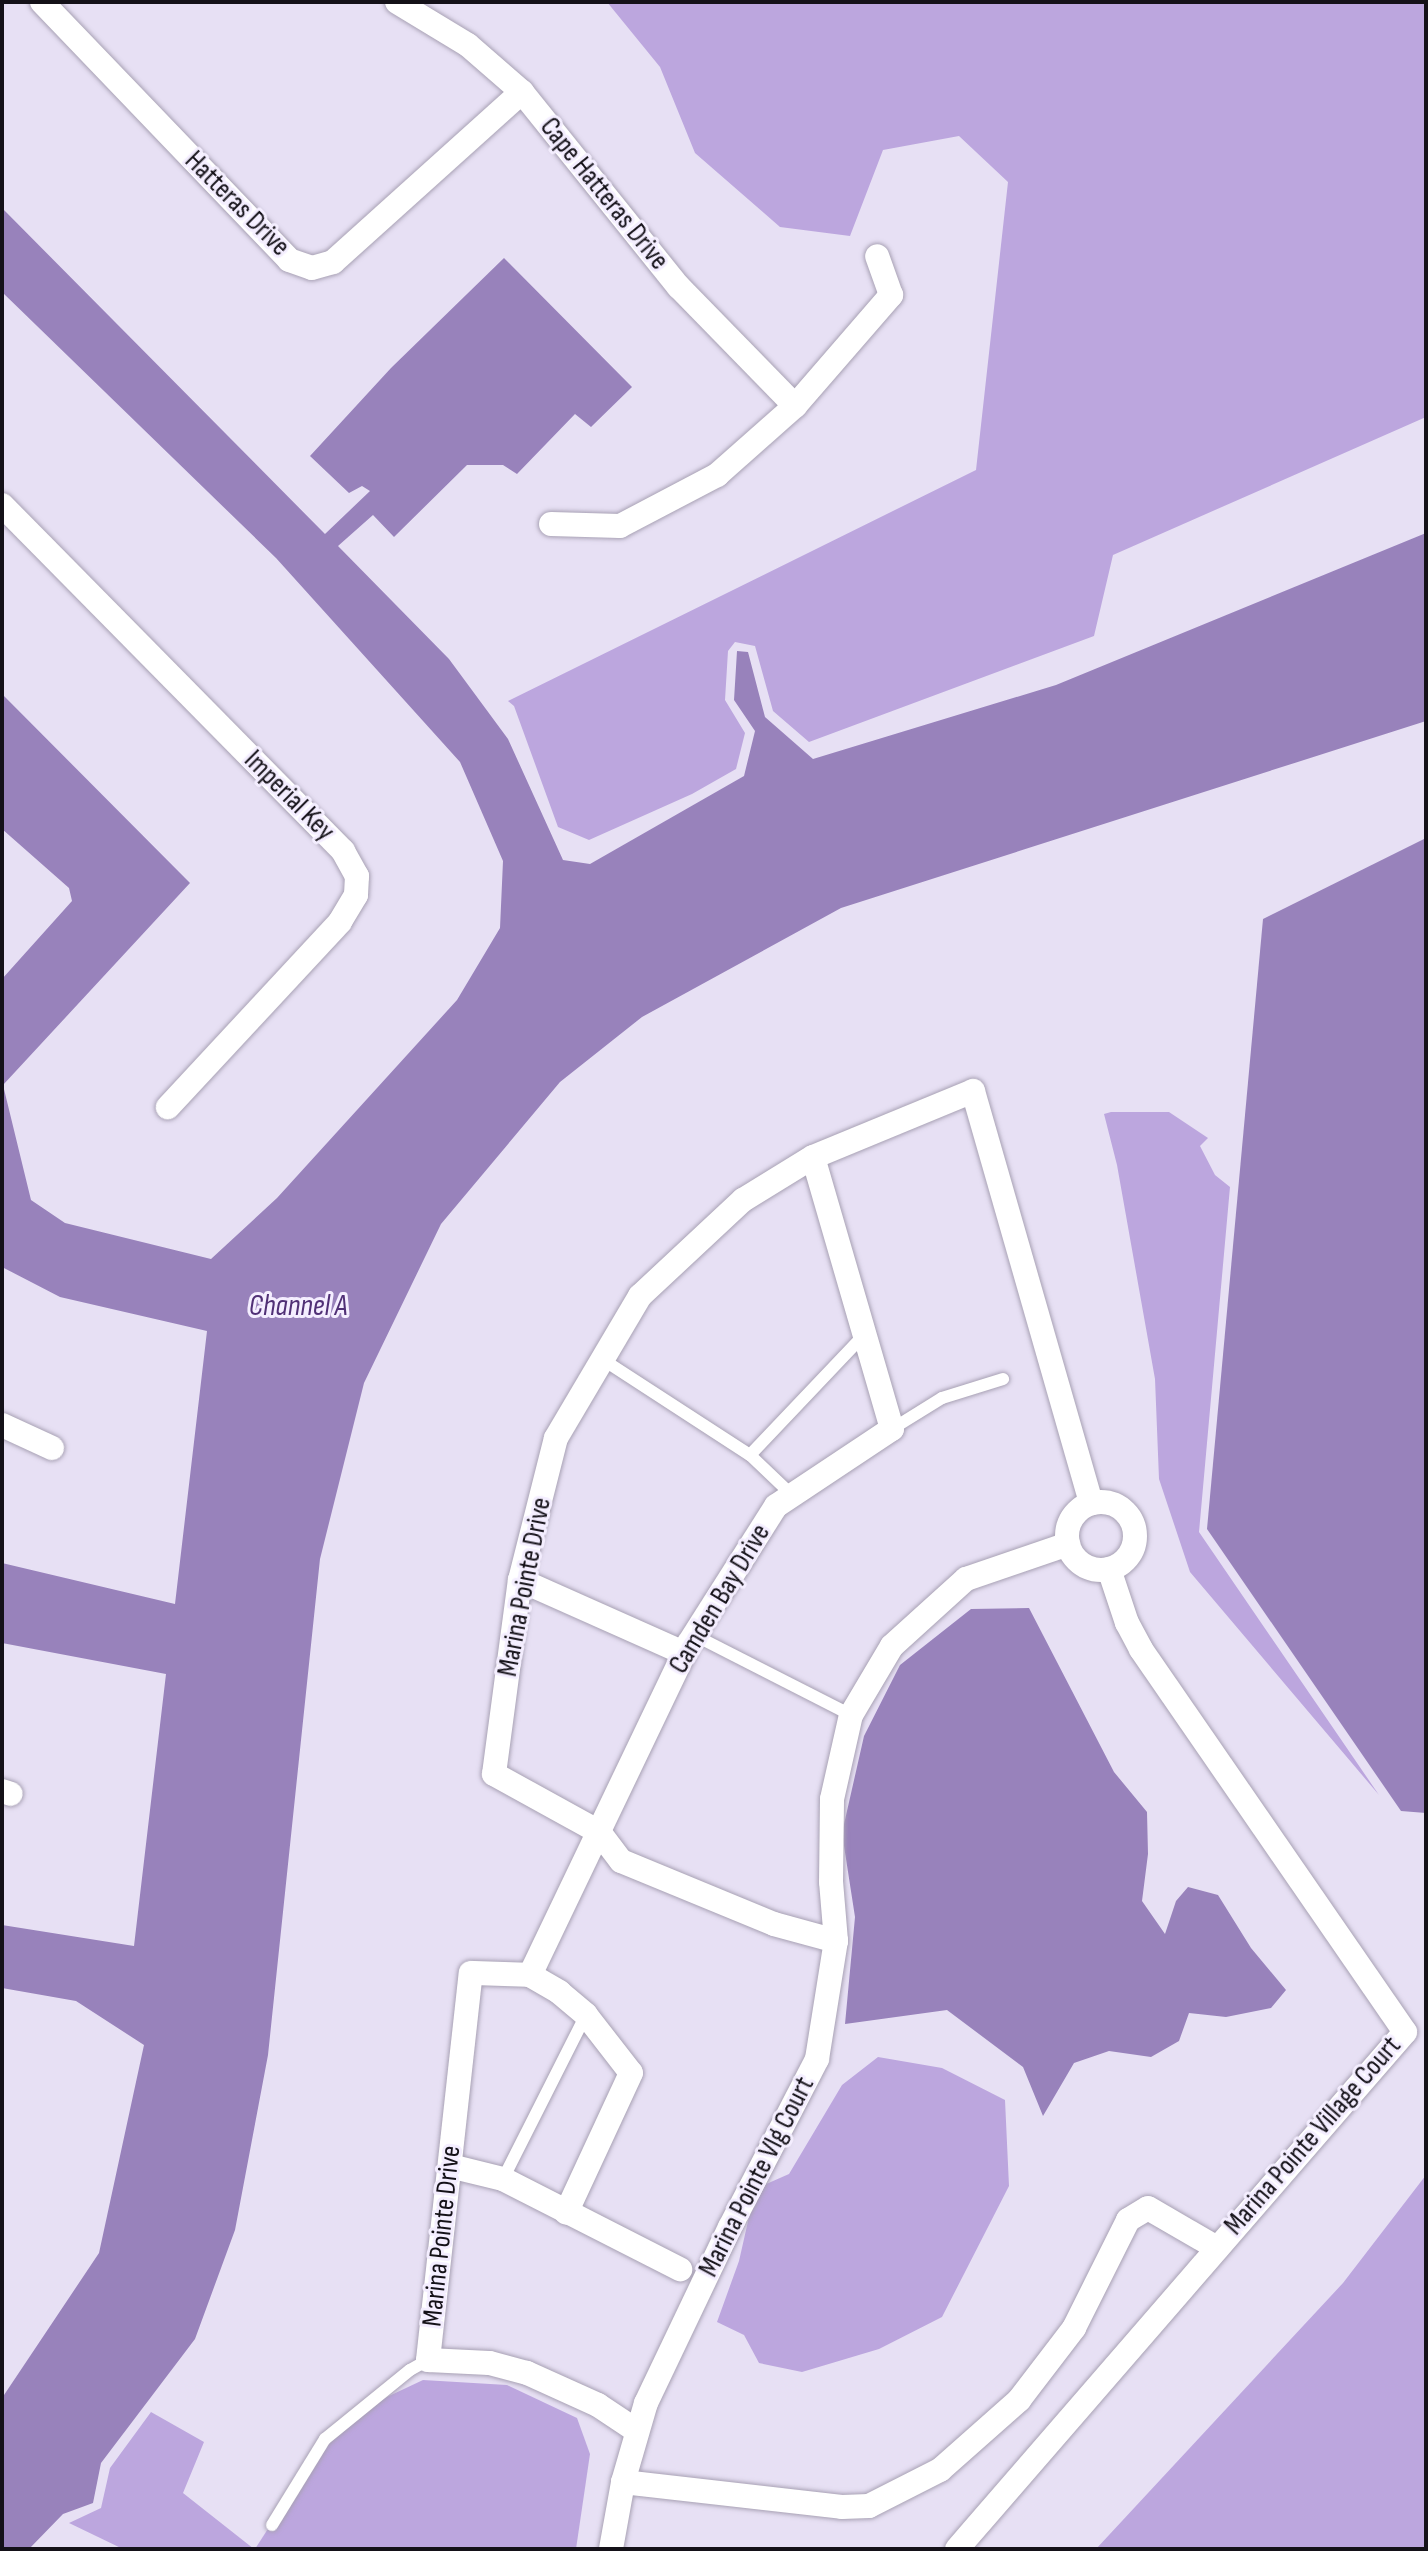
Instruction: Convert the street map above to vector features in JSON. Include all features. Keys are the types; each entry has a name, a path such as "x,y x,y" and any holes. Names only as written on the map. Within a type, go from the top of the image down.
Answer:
{"street":[{"name":"Hatteras Drive","path":"42,2 289,260 312,268 333,262 522,92"},
{"name":"Cape Hatteras Drive","path":"397,2 468,45 522,92 679,287 795,406"},
{"path":"551,524 620,526 717,475 795,406 891,295 877,256"},
{"name":"Imperial Key","path":"2,505 343,851 357,876 356,895 340,922 168,1107"},
{"name":"Marina Pointe Drive","path":"599,1832 494,1774 520,1580 556,1438 602,1359 640,1296 743,1200 813,1157 973,1091 1091,1503"},
{"path":"813,1157 892,1429"},
{"path":"2,1425 52,1448"},
{"name":"Camden Bay Drive","path":"599,1832 689,1644 776,1506 892,1429"},
{"path":"1091,1503 1111,1503 1122,1508 1135,1527 1133,1550 1126,1560 1109,1569 1084,1566 1068,1544 1071,1518 1091,1503"},
{"path":"566,2213 631,2073 586,2015 559,1992 530,1975 599,1832 621,1861 774,1924 836,1941 831,1882 832,1799 851,1715 892,1646 966,1579 1068,1544"},
{"name":"Marina Pointe Village Court","path":"957,2549 1405,2032 1141,1649 1127,1623 1109,1569"},
{"path":"520,1580 689,1644"},
{"name":"Marina Pointe Vlg Court","path":"637,2431 646,2403 730,2227 817,2059 836,1941"},
{"name":"Marina Pointe Drive","path":"530,1975 471,1973 428,2360 489,2363 527,2373 598,2405 637,2431"},
{"path":"450,2166 503,2179 680,2269"},
{"path":"623,2482 842,2507 869,2506 940,2470 1019,2400 1074,2328 1128,2220 1148,2208 1217,2248"},
{"path":"611,2549 623,2482 637,2431"}],"lane":[{"path":"750,1455 864,1335"},
{"path":"602,1359 750,1455 792,1495"},
{"path":"892,1429 942,1398 1003,1379"},
{"path":"689,1644 851,1715"},
{"path":"503,2179 586,2015"},
{"path":"272,2525 325,2439 410,2370 428,2360"}],"shaded area":[{"path":"607,2 1426,2 1426,417 1113,555 1094,636 809,742 773,711 755,646 735,642 728,651 725,700 745,733 736,769 692,794 589,840 558,827 514,706 508,701 976,470 1008,182 959,136 883,150 850,236 780,227 695,153 660,67"},
{"path":"1169,1112 1208,1138 1200,1146 1215,1175 1230,1187 1199,1532 1379,1795 1190,1572 1159,1479 1155,1379 1117,1165 1104,1114"},
{"path":"878,2057 942,2068 1005,2100 1009,2186 942,2317 879,2349 802,2372 759,2363 744,2335 717,2322 739,2261 751,2208 764,2185 789,2174 842,2085"},
{"path":"1426,2175 1426,2549 1096,2549 1343,2283"},
{"path":"423,2380 507,2385 577,2418 590,2454 576,2549 255,2549 338,2420"},
{"path":"151,2412 204,2442 183,2493 254,2549 123,2549 69,2523 101,2508 110,2468"}],"water":[{"name":"Channel A","path":"2,208 325,534 370,491 362,486 349,493 310,456 391,368 504,258 632,387 591,427 575,414 517,474 503,465 467,465 394,537 373,515 338,546 449,659 508,739 563,860 590,864 744,776 755,731 734,700 737,651 748,652 765,717 813,759 1056,685 1426,533 1426,721 841,908 642,1017 560,1082 441,1224 364,1383 320,1559 268,2055 235,2230 195,2339 101,2463 93,2503 63,2514 29,2549 2,2549 2,2398 99,2253 144,2045 76,2001 2,1988 2,1925 134,1946 166,1674 2,1643 2,1563 175,1604 207,1331 60,1297 2,1267 2,979 72,901 69,888 2,829 2,694 190,883 3,1085 31,1200 65,1223 211,1259 277,1198 457,1000 500,928 503,861 460,762 276,558 2,292"},
{"path":"1426,838 1426,1813 1401,1811 1207,1529 1263,919"},
{"path":"1029,1608 1114,1772 1147,1812 1148,1854 1142,1901 1165,1934 1176,1901 1188,1887 1218,1895 1251,1948 1286,1990 1271,2008 1226,2017 1189,2013 1179,2041 1151,2057 1109,2051 1074,2063 1043,2116 1023,2067 947,2010 845,2024 855,1917 842,1833 864,1736 900,1665 971,1609"}]}
